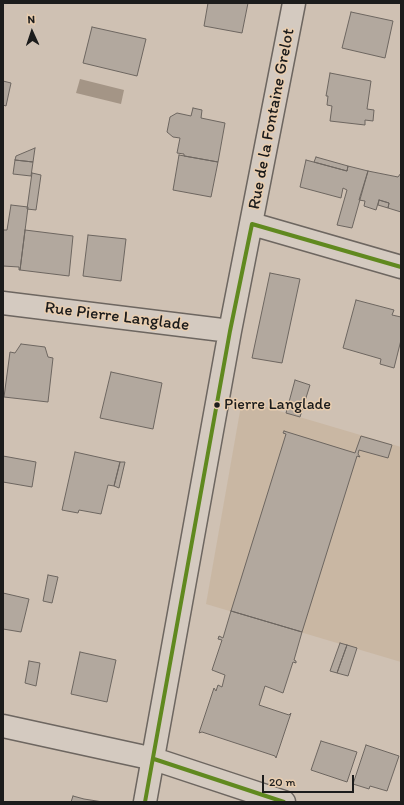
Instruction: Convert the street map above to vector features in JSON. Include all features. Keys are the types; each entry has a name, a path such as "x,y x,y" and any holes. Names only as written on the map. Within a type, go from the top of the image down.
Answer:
{"street":[{"name":"Rue de la Fontaine Grelot","path":"145,802 154,759 230,331 294,3"},
{"path":"252,224 401,267"},
{"name":"Rue Pierre Langlade","path":"3,303 230,331"},
{"path":"3,726 154,759 284,802"}],"shaded area":[{"path":"80,79 124,90 121,104 76,93"},
{"path":"242,400 401,447 401,662 206,604"}],"building":[{"path":"208,3 248,3 242,33 204,26"},
{"path":"351,12 393,21 385,58 342,48"},
{"path":"92,27 146,39 137,76 83,63"},
{"path":"330,73 371,81 367,109 374,110 373,121 365,120 365,125 330,121 332,106 327,105 328,96 326,96"},
{"path":"3,81 11,83 6,106 3,105"},
{"path":"193,108 202,110 201,118 225,123 218,162 184,156 184,154 177,153 180,138 173,137 167,132 170,117 177,113 191,116"},
{"path":"35,148 33,162 15,160 16,156"},
{"path":"179,155 218,162 211,197 173,190"},
{"path":"316,157 348,166 347,171 314,162"},
{"path":"15,160 33,162 31,176 13,174"},
{"path":"306,160 347,171 348,166 368,171 352,228 337,225 347,190 343,188 341,198 300,187"},
{"path":"368,171 398,177 401,173 401,212 388,208 389,203 379,200 376,210 364,206 365,201 359,200"},
{"path":"32,173 41,175 36,210 27,209"},
{"path":"379,200 389,203 388,208 378,205"},
{"path":"11,205 28,207 20,270 19,267 3,266 3,230 7,230"},
{"path":"25,230 73,236 69,276 20,270"},
{"path":"88,235 126,239 121,281 83,276"},
{"path":"270,273 300,279 282,363 252,358"},
{"path":"356,300 394,310 392,315 401,317 401,340 394,368 380,364 381,359 343,348"},
{"path":"21,344 45,347 48,357 53,358 48,402 4,397 10,352 15,353"},
{"path":"111,372 162,383 153,429 100,418"},
{"path":"295,380 310,385 300,417 286,413"},
{"path":"284,431 355,453 361,436 392,445 388,458 359,450 358,454 360,457 357,456 302,632 231,611 286,434 283,433"},
{"path":"75,452 120,462 114,486 108,485 101,514 79,510 78,513 62,510"},
{"path":"3,456 36,462 32,487 3,482"},
{"path":"120,462 125,462 119,488 114,486"},
{"path":"48,575 58,577 52,603 43,601"},
{"path":"3,593 29,599 21,632 3,629"},
{"path":"231,611 302,632 294,660 296,663 293,662 283,693 265,686 259,705 289,715 291,713 276,758 275,756 202,732 199,733 214,688 216,691 218,685 222,687 225,675 212,670 222,640 218,639 219,636 223,638"},
{"path":"340,643 347,645 337,673 330,671"},
{"path":"347,645 357,648 348,676 337,673"},
{"path":"80,652 116,660 107,702 71,694"},
{"path":"29,661 40,663 36,686 25,683"},
{"path":"321,741 357,752 347,782 311,770"},
{"path":"366,745 399,756 387,791 370,786 369,789 353,784"},
{"path":"73,796 84,799 103,802 71,802"}],"transit line":[{"path":"145,802 230,331 252,224 401,267"},
{"path":"154,759 284,802"}],"place":[{"name":"Pierre Langlade","path":"217,405"}]}
